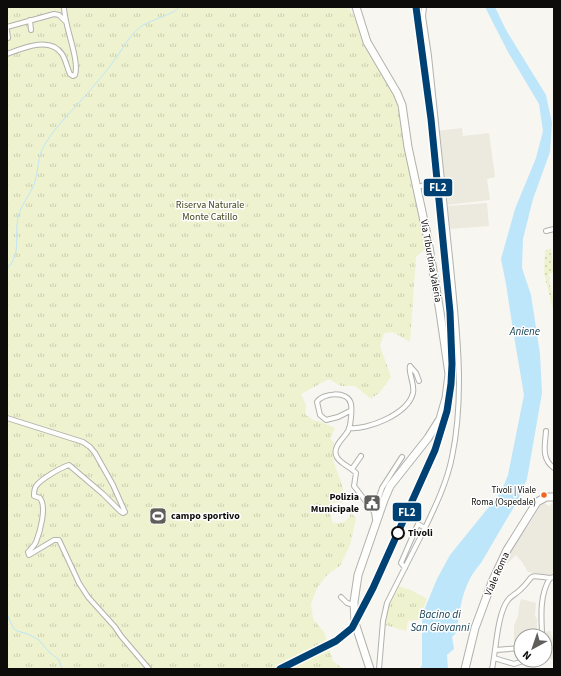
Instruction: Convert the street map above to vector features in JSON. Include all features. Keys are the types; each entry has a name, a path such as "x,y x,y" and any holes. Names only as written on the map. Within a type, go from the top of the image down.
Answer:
{"main road":[{"name":"Via Tiburtina Valeria","path":"356,7 367,42 401,101 426,235 449,374 447,395 443,412 434,429 390,486 358,575 354,605 355,623 369,668"},
{"name":"Viale Roma","path":"465,669 475,628 492,582 504,556 536,503 544,497 554,497"}],"street":[{"path":"7,54 41,44 50,45 61,53 70,74 74,75 76,71 75,60 66,23 64,7"},
{"path":"378,669 385,609 391,594 425,528 450,467 457,417 458,353 455,303 429,56 423,16 424,7"},
{"path":"7,27 54,14 59,15 66,23"},
{"path":"30,20 31,30"},
{"path":"7,30 8,38"},
{"path":"417,187 442,181"},
{"path":"546,231 554,229"},
{"path":"349,428 362,428 373,424 395,414 406,406 410,400 414,385 410,366 420,381"},
{"path":"350,411 338,417 324,420 320,415 317,402 323,397 336,394 342,395 350,401 350,411 349,428 337,446 335,453 338,459 357,474 354,486 374,512"},
{"path":"7,418 83,442 95,453 113,485 125,512 123,513 120,511 103,494 69,466 63,467 35,487 34,496 40,498 43,505 42,524 35,544 28,552 30,555 54,540 58,540 79,583 88,597 115,627 149,669"},
{"path":"546,431 544,449 545,456 549,464 554,468"},
{"path":"352,469 361,456"},
{"path":"371,536 375,518 374,512 382,488 402,457"},
{"path":"405,568 401,563 418,524 425,528"},
{"path":"492,669 501,618 508,600 521,589 531,576 552,577"},
{"path":"542,628 542,600 546,584 552,577"},
{"path":"341,598 347,603 354,605"},
{"path":"496,650 513,649"},
{"path":"494,658 513,664"}],"shaded area":[{"path":"462,128 463,136 489,133 495,177 487,179 490,200 446,205 437,131"},
{"path":"487,203 489,226 449,229 448,206"},
{"path":"554,501 553,574 548,575 528,572 516,555 506,565 502,561 513,542 528,526 543,502 549,506"},
{"path":"521,599 536,603 535,616 537,619 537,628 514,628"},
{"path":"553,637 554,637 553,659"}],"green space":[{"name":"Riserva Naturale Monte Catillo","path":"7,7 349,7 396,99 425,249 416,257 410,342 393,332 384,333 380,346 391,377 380,392 371,399 355,386 341,386 329,379 301,394 306,405 305,414 313,420 335,428 330,438 334,443 333,460 342,486 344,497 343,502 330,503 330,514 333,523 344,522 351,513 356,518 350,545 340,566 328,574 317,588 311,604 313,619 324,632 333,661 343,669 7,669"},
{"path":"551,248 554,272 549,274 550,285 554,298 554,314 544,273 545,251"},
{"name":"campo sportivo","path":"166,499 176,513 151,533 140,518"},
{"path":"398,586 411,590 427,599 420,616 420,620 408,621 406,631 385,625 389,605"}],"water":[{"path":"485,7 495,7 506,30 546,95 552,123 550,152 533,199 523,239 522,268 531,295 540,354 542,393 527,479 518,500 466,587 459,613 457,632 452,637 454,649 447,655 448,669 420,669 422,665 422,615 437,579 450,555 501,492 508,475 524,395 501,259 515,209 536,158 543,131 539,104 508,52"}],"waterway":[{"path":"7,269 15,256 17,221 19,214 34,184 39,159 45,144 107,70 135,32 148,22 172,13 179,7"},
{"path":"7,614 13,628 39,640 49,652 59,660 62,669"}],"transit line":[{"name":"FL2","path":"280,669 336,641 352,628 373,588 435,450 447,411 452,364 450,312 431,119 416,7"}],"place":[{"name":"Tivoli | Viale Roma (Ospedale)","path":"544,495"},
{"name":"Polizia Municipale","path":"372,503"},
{"name":"campo sportivo","path":"158,516"},
{"name":"Tivoli","path":"398,533"}],"water label":[{"name":"Aniene","path":"525,331"},
{"name":"Bacino di San Giovanni","path":"440,620"}]}
